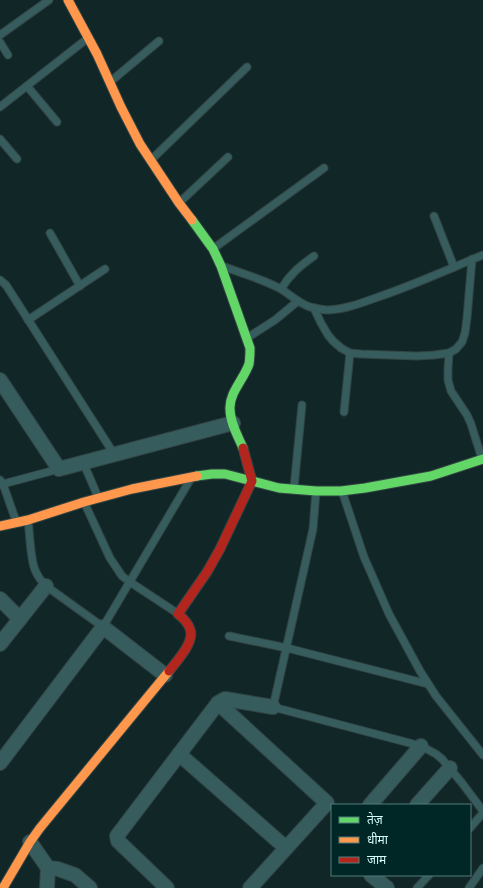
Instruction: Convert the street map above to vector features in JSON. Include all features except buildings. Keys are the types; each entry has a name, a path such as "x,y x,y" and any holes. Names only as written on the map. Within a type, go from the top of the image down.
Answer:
{"street":[{"path":"4,888 30,842 40,828 189,644 192,634 190,627 178,614 207,572 220,549 252,481 244,450 229,412 230,404 249,365 251,356 247,338 221,266 213,249 151,161 130,127 89,38 68,0"},
{"path":"0,380 59,469 233,423"},
{"path":"0,526 28,520 84,502 132,489 192,476 225,474 279,488 294,490 342,491 431,476 483,460"},
{"path":"0,644 46,586"},
{"path":"0,599 20,619"},
{"path":"0,763 103,627 165,675"},
{"path":"167,888 118,841 117,836 218,703 225,699 273,707"},
{"path":"218,703 329,806 286,848 250,888"},
{"path":"371,804 421,746"},
{"path":"179,754 286,848"},
{"path":"418,804 450,768"},
{"path":"30,842 48,868 47,888"},
{"path":"48,868 58,869 75,875 90,888"},
{"path":"372,876 387,888"}],"lane":[{"path":"0,35 49,0"},
{"path":"0,107 89,38"},
{"path":"110,82 159,41"},
{"path":"0,42 8,55"},
{"path":"151,161 247,67"},
{"path":"27,86 57,122"},
{"path":"0,138 17,159"},
{"path":"179,202 228,157"},
{"path":"213,249 324,168"},
{"path":"434,216 454,267"},
{"path":"50,233 80,286"},
{"path":"221,266 266,281 298,301 314,308 329,310 358,304 483,255"},
{"path":"281,289 289,277 314,256"},
{"path":"314,308 324,330 328,335 341,348 350,352 361,354 417,356 449,353 456,349 462,342 465,333 472,259"},
{"path":"28,320 105,269"},
{"path":"0,280 6,285 114,454"},
{"path":"247,338 275,320 298,301"},
{"path":"344,412 350,352"},
{"path":"449,353 448,380 451,391 467,415 483,460"},
{"path":"294,490 302,405"},
{"path":"83,462 99,498"},
{"path":"16,522 1,483 59,469"},
{"path":"28,520 32,558 39,578 46,586 103,627 192,476"},
{"path":"316,491 313,529 273,707 421,746 436,754 450,768 483,812 471,827"},
{"path":"342,491 364,557 389,614 428,684 483,756"},
{"path":"84,502 110,558 122,576 178,614"},
{"path":"229,636 287,648 428,684"},
{"path":"469,888 483,868"},
{"path":"417,888 428,876"}],"traffic: fast":[{"path":"192,220 213,249 221,266 250,348 249,364 234,392 230,403 231,419 243,448"},
{"path":"197,476 225,474 279,488 316,491 341,491 431,476 483,459"}],"traffic: slow":[{"path":"68,0 97,54 140,144 192,220"},
{"path":"0,526 28,520 84,502 132,489 197,476"},
{"path":"3,888 40,828 169,671"}],"traffic: jam":[{"path":"169,671 188,645 191,634 188,625 178,614 207,572 220,549 252,481 243,448"}]}
